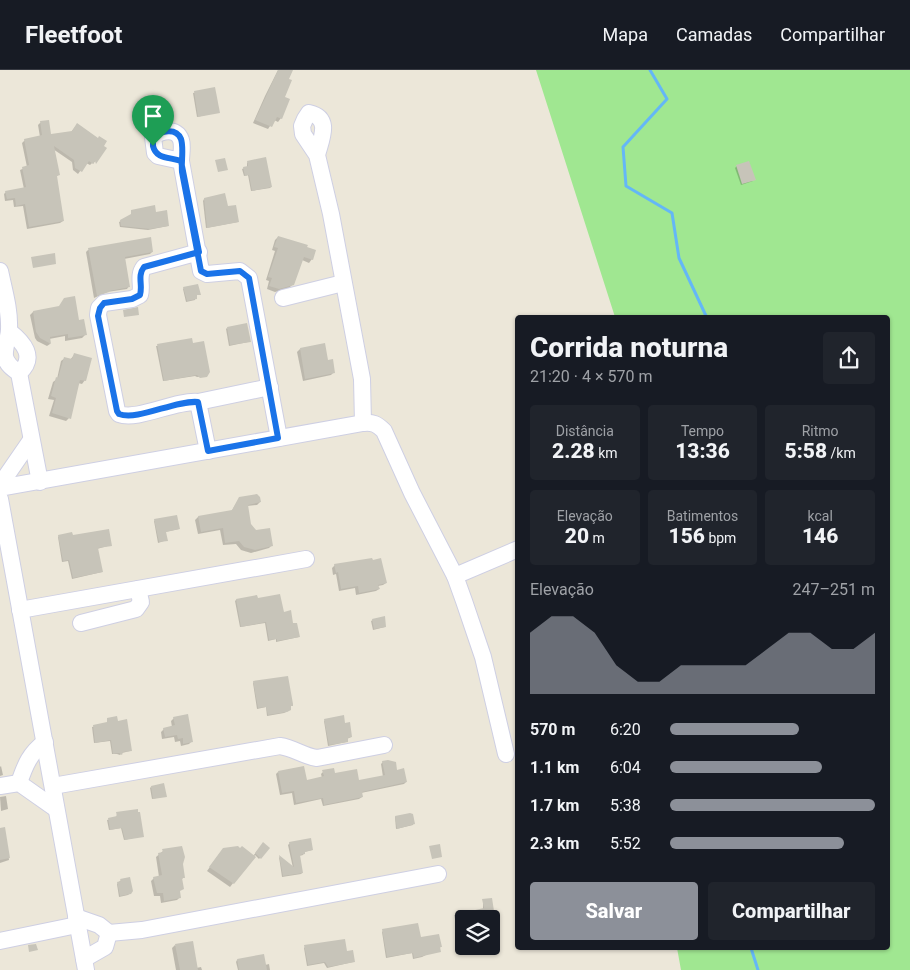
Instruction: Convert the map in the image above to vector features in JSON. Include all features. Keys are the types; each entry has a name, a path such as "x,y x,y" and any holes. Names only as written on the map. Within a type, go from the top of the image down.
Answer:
{"street":[{"path":"317,155 362,379 363,423"},
{"path":"181,161 201,271 203,273 220,273 230,270 240,271 249,278 278,438"},
{"path":"199,252 144,267 140,276 142,289 140,295 132,299 104,303 100,308 98,316 119,414 128,416 182,402 198,402 270,386"},
{"path":"0,271 9,330 5,356 7,363 19,373 40,482"},
{"path":"283,298 343,283"},
{"path":"198,402 208,451"},
{"path":"0,487 40,482 363,423 377,424 384,430 412,493 455,576 483,657 506,754"},
{"path":"0,487 32,440"},
{"path":"0,499 85,965"},
{"path":"455,576 515,550"},
{"path":"20,610 306,559"},
{"path":"81,624 136,609 141,602 138,589"},
{"path":"19,782 30,756 34,750 45,742"},
{"path":"53,786 280,746 290,748 307,757 317,758 384,745"},
{"path":"0,786 19,782 56,809"},
{"path":"0,941 77,921 99,925 109,933 142,930 438,874"},
{"path":"85,965 105,947 109,933"}],"green space":[{"path":"536,70 910,70 910,970 681,970 677,950 890,950 890,315 614,315"}],"building":[{"path":"278,70 293,70 289,79 292,80 285,97 290,99 282,119 277,117 272,127 255,120"},
{"path":"215,87 220,113 198,117 194,91"},
{"path":"49,120 51,134 72,131 77,123 98,138 99,136 107,141 104,146 107,148 96,164 95,161 93,164 89,161 82,172 75,168 74,160 54,146 60,175 57,176 64,221 29,227 25,204 16,206 15,198 7,199 5,191 26,187 22,167 29,165 24,139 42,135 40,121"},
{"path":"266,157 272,187 252,191 249,175 245,176 243,167 248,166 247,161"},
{"path":"225,158 228,170 218,172 215,160"},
{"path":"749,161 756,180 742,184 736,165"},
{"path":"225,193 228,206 236,205 239,222 207,228 204,198"},
{"path":"155,205 156,212 167,210 169,226 150,229 121,226 120,220 131,214 131,210"},
{"path":"278,236 308,245 307,247 316,250 313,260 304,257 294,285 279,289 269,286 272,278 268,277 278,248 274,247"},
{"path":"151,237 153,252 125,257 130,287 109,291 97,296 88,248"},
{"path":"55,253 56,264 33,268 31,257"},
{"path":"198,284 201,295 197,295 197,299 187,301 183,287"},
{"path":"75,296 79,320 84,319 87,335 68,338 68,334 50,337 51,344 40,338 36,332 33,311 59,306 64,298"},
{"path":"138,307 139,315 124,317 123,310"},
{"path":"247,323 251,342 230,345 227,327"},
{"path":"192,338 193,343 204,341 210,372 207,377 200,378 197,375 164,381 157,344"},
{"path":"325,343 328,360 333,359 335,373 305,379 300,348"},
{"path":"74,353 92,358 86,381 80,380 71,419 52,413 56,398 51,396 64,357 72,359"},
{"path":"257,494 261,502 248,505 251,524 256,530 270,528 273,546 255,550 244,547 239,541 225,543 223,528 201,532 198,516 232,510 239,497"},
{"path":"177,515 180,529 166,532 168,541 159,542 154,519"},
{"path":"109,529 112,546 98,548 103,572 73,578 69,560 63,561 58,535 72,532 73,535"},
{"path":"372,558 373,560 381,558 387,583 378,585 380,589 359,593 358,586 341,589 338,572 336,573 334,564"},
{"path":"280,594 284,612 291,610 293,623 297,623 300,637 277,641 277,639 269,640 266,622 241,627 236,599 257,595 258,598"},
{"path":"385,616 386,627 374,629 372,619"},
{"path":"288,676 293,704 291,710 268,715 266,707 258,708 253,681"},
{"path":"188,714 193,742 183,744 183,738 178,739 177,735 165,737 163,728 175,725 173,717"},
{"path":"344,715 345,723 350,722 352,737 348,738 348,742 329,745 324,719"},
{"path":"117,716 118,721 127,719 132,751 123,752 122,755 119,753 113,754 111,740 95,743 93,725 107,722 107,718"},
{"path":"382,761 396,762 397,770 404,768 407,782 362,792 363,797 324,805 323,798 296,803 294,791 282,793 278,771 304,766 307,780 324,776 322,770 334,768 335,773 357,769 359,780 385,775"},
{"path":"164,783 167,797 153,799 151,786"},
{"path":"138,809 144,837 125,840 122,828 110,830 108,818 117,816 116,812"},
{"path":"413,814 415,824 397,829 395,816"},
{"path":"5,827 10,858 0,860 0,828"},
{"path":"311,838 313,850 300,855 303,873 283,876 279,855 294,867 289,842"},
{"path":"263,842 270,848 261,859 255,853"},
{"path":"440,844 442,857 432,859 429,846"},
{"path":"182,846 185,857 183,864 185,878 182,878 184,889 180,891 181,898 164,901 163,893 157,893 153,877 162,875 158,853 163,852 162,849"},
{"path":"238,846 240,848 242,846 256,857 234,884 209,867 223,848"},
{"path":"130,877 133,891 131,894 120,896 117,882 121,881 120,879"},
{"path":"492,898 494,910 475,910 484,908 482,899"},
{"path":"418,923 421,937 439,934 442,947 440,947 441,952 414,958 413,953 387,957 382,929"},
{"path":"345,939 347,951 353,950 355,962 328,967 325,962 308,965 304,945"},
{"path":"193,941 198,970 180,970 175,944"},
{"path":"36,944 38,950 29,952 28,945"},
{"path":"264,954 267,970 239,970 237,959"}],"waterway":[{"path":"650,70 667,99 623,147 626,186 672,213 679,258 706,315"},
{"path":"752,950 758,970"}],"route":[{"path":"153,146 153,137 163,132 170,131 178,135 181,141 181,161 182,172 199,252 201,271 207,274 230,270 240,271 249,278 278,438 208,451 198,402 176,403 172,406 128,416 122,416 117,411 98,316 100,308 104,303 132,299 140,295 142,289 140,276 144,267 199,252 181,161 158,156 153,146"}]}
